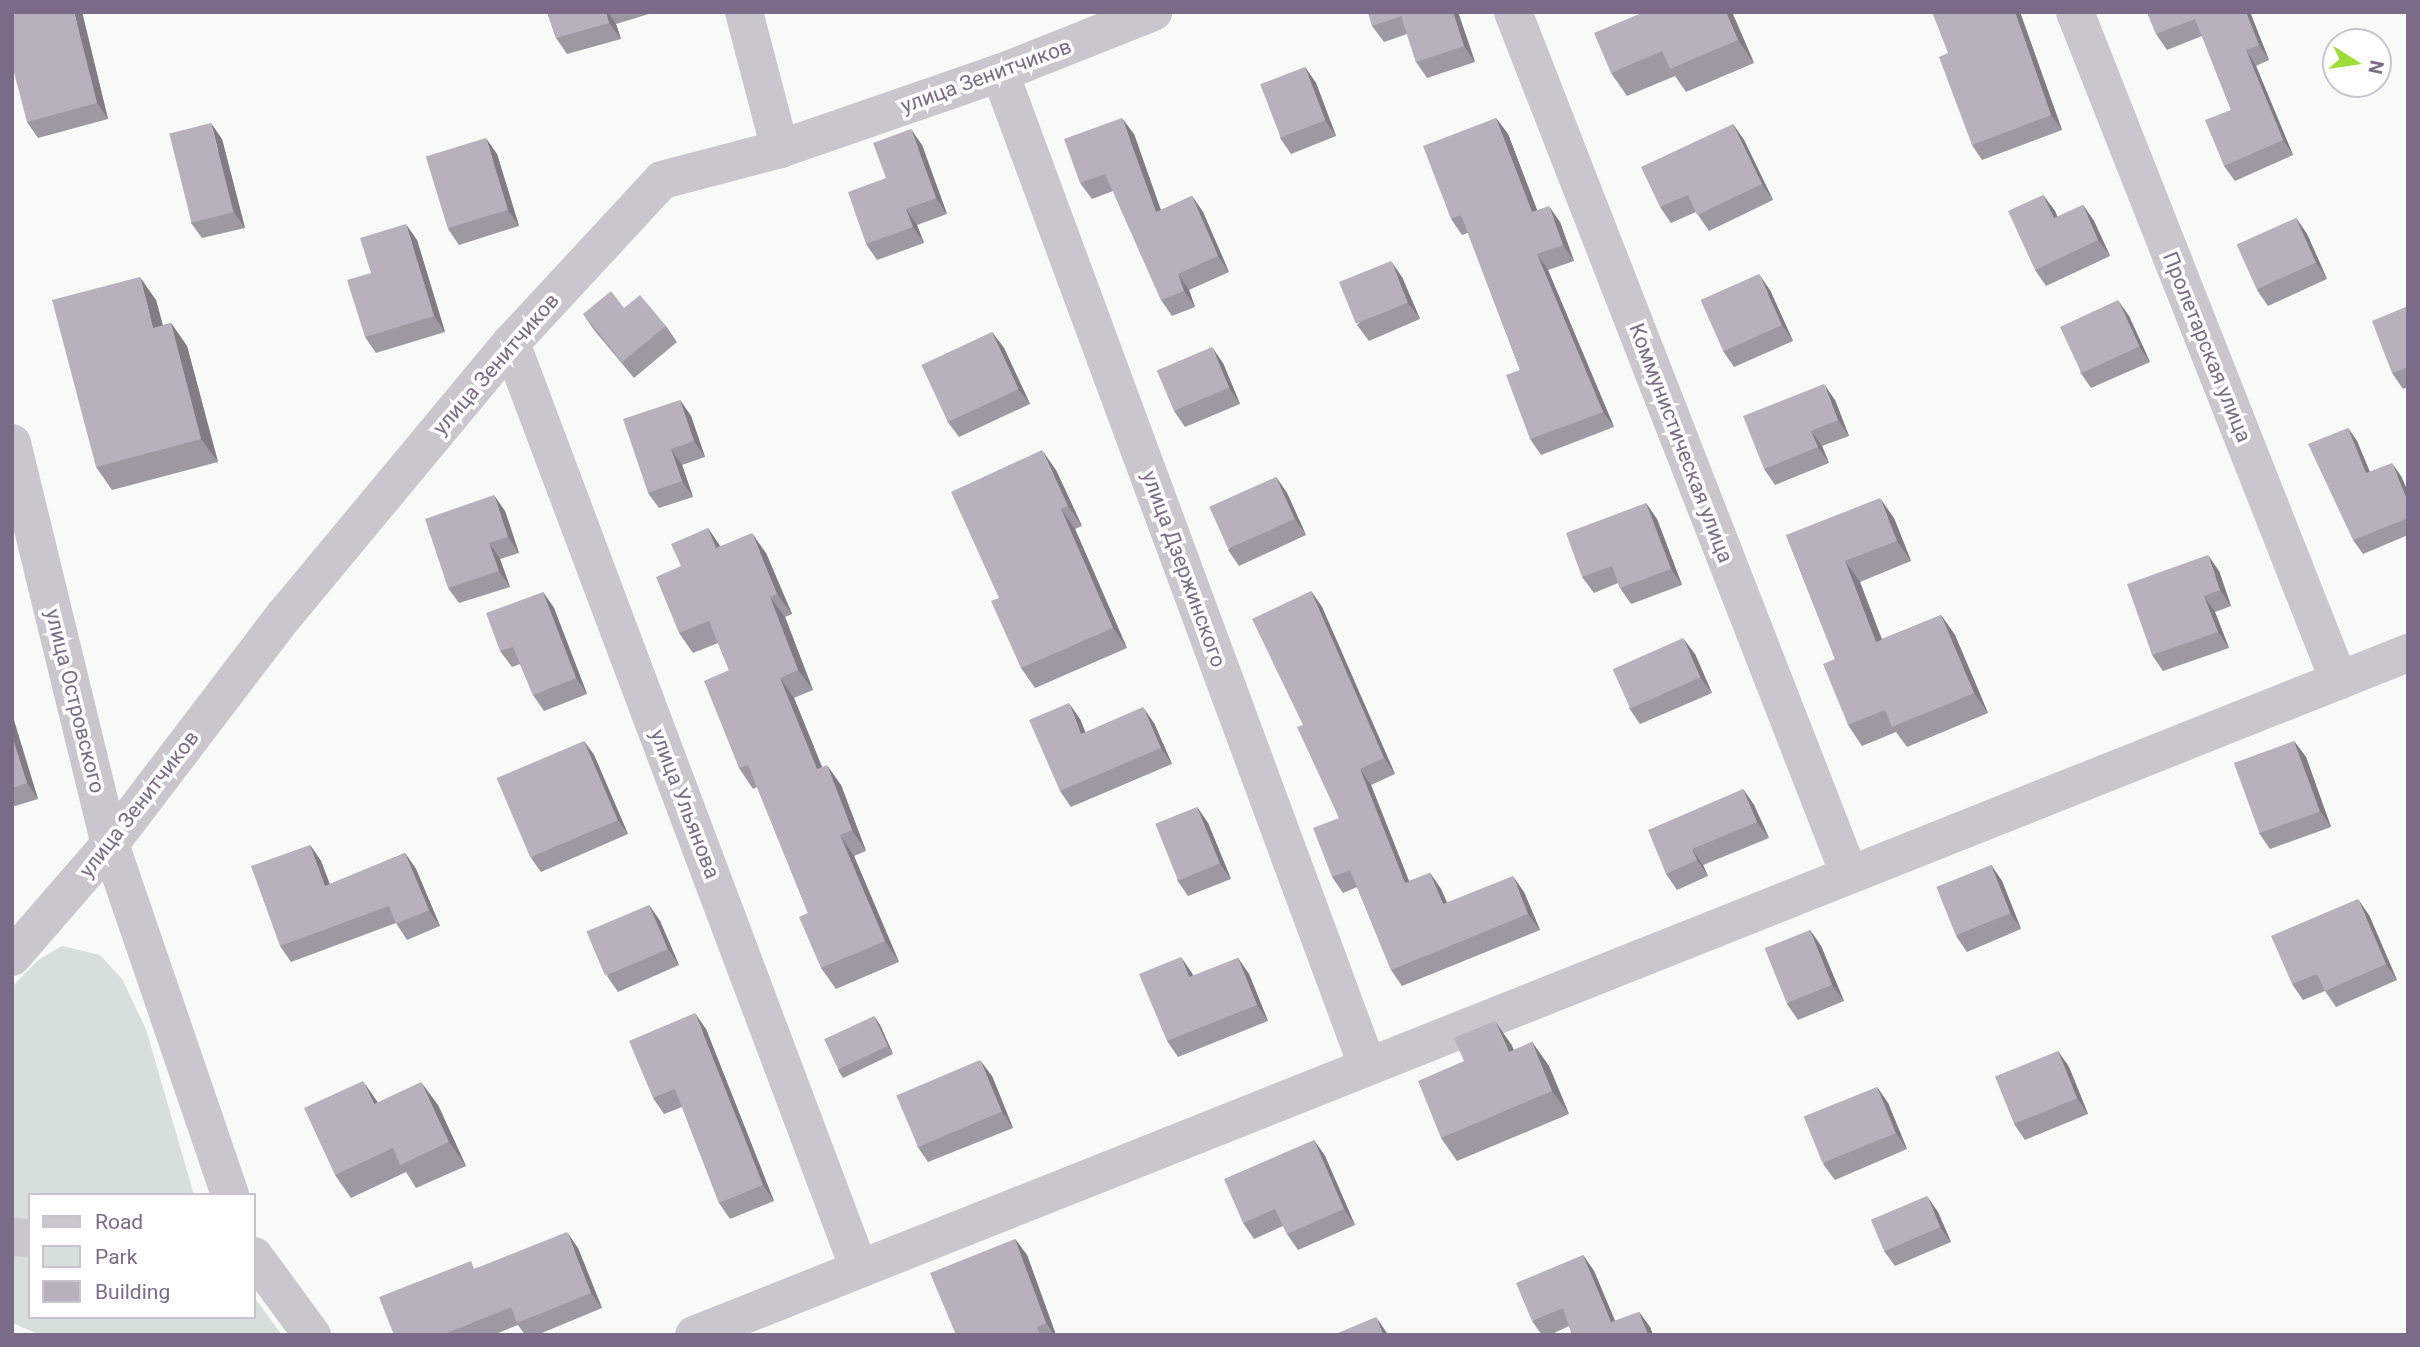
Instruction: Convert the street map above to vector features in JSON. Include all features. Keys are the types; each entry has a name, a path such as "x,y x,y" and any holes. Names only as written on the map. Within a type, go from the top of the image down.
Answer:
{"street":[{"path":"744,12 780,149"},
{"name":"улица Зенитчиков","path":"12,957 110,845 284,617 511,342 662,180 780,149 1000,73 1153,12"},
{"name":"Коммунистическая улица","path":"1513,12 1849,874"},
{"name":"Пролетарская улица","path":"2075,12 2339,681"},
{"name":"улица Дзержинского","path":"1000,73 1367,1065"},
{"name":"улица Ульянова","path":"511,342 858,1266"},
{"name":"улица Островского","path":"12,443 110,845 229,1193"},
{"path":"694,1335 858,1266 2408,653"},
{"path":"256,1259 313,1335"}],"green space":[{"path":"62,946 100,955 122,979 146,1029 193,1193 28,1193 28,1221 12,1221 12,987 38,960"},
{"path":"12,1251 28,1252 28,1319 256,1319 256,1300 282,1335 41,1335 12,1323"}],"building":[{"path":"12,12 74,12 97,103 27,122 12,65"},
{"path":"547,12 606,12 609,23 556,38"},
{"path":"1368,12 1453,12 1464,46 1416,62 1401,16 1372,26"},
{"path":"1644,12 1726,12 1738,40 1670,69 1662,51 1611,73 1594,33"},
{"path":"1932,12 2015,12 2051,115 1972,145 1939,57 1948,53"},
{"path":"2147,12 2246,12 2259,45 2246,50 2283,140 2224,166 2205,120 2231,110 2195,19 2156,34"},
{"path":"1305,67 1325,120 1281,137 1260,84"},
{"path":"1122,118 1156,212 1192,196 1218,256 1178,274 1184,291 1161,300 1105,174 1080,183 1064,139"},
{"path":"1496,118 1532,212 1549,206 1563,245 1537,254 1603,412 1530,439 1506,375 1520,370 1461,215 1451,219 1423,146"},
{"path":"211,123 233,212 192,223 169,133"},
{"path":"1733,124 1762,184 1697,215 1688,195 1660,207 1641,167"},
{"path":"911,129 936,198 906,209 913,227 866,244 848,192 886,178 873,143"},
{"path":"486,138 508,210 448,228 426,156"},
{"path":"2043,195 2054,218 2083,205 2098,240 2035,270 2008,211"},
{"path":"2296,218 2316,263 2257,289 2237,244"},
{"path":"406,224 434,316 365,337 347,280 371,273 360,238"},
{"path":"1391,261 1408,303 1356,324 1339,282"},
{"path":"1759,274 1782,325 1723,351 1701,300"},
{"path":"140,277 153,328 171,323 201,439 96,467 52,300"},
{"path":"611,291 624,308 640,295 666,326 622,362 583,314"},
{"path":"2118,300 2140,346 2082,373 2060,327"},
{"path":"2408,306 2408,367 2392,373 2372,321"},
{"path":"992,332 1019,389 948,422 921,365"},
{"path":"1212,347 1229,388 1174,411 1157,370"},
{"path":"1824,384 1838,420 1811,431 1818,447 1764,469 1743,416"},
{"path":"680,400 694,441 671,449 682,481 648,493 623,419"},
{"path":"2348,428 2366,473 2392,463 2408,502 2408,518 2353,540 2308,444"},
{"path":"1042,450 1068,506 1061,509 1113,628 1021,668 991,601 999,598 951,492"},
{"path":"1276,477 1295,519 1228,549 1209,507"},
{"path":"494,495 508,537 489,543 499,571 448,588 425,519"},
{"path":"1880,498 1897,541 1845,561 1876,642 1941,615 1974,693 1892,727 1885,710 1848,725 1823,664 1835,659 1786,535"},
{"path":"1646,503 1671,569 1620,588 1612,566 1582,577 1566,533"},
{"path":"708,528 716,548 752,533 777,594 770,597 798,670 780,678 817,769 827,765 852,830 840,835 885,941 821,968 799,917 808,913 748,765 739,768 704,681 729,670 709,621 679,633 656,577 681,566 671,544"},
{"path":"2208,555 2220,590 2204,596 2218,632 2152,655 2127,584"},
{"path":"1311,591 1384,758 1360,769 1405,883 1430,873 1443,904 1513,876 1528,914 1391,970 1350,870 1332,877 1313,828 1339,818 1297,727 1303,725 1252,619"},
{"path":"543,592 576,678 533,695 513,647 500,651 486,613"},
{"path":"1683,638 1700,677 1630,709 1613,669"},
{"path":"1069,703 1081,734 1143,707 1161,748 1060,791 1029,720"},
{"path":"12,736 27,783 12,788"},
{"path":"584,741 618,820 530,857 497,778"},
{"path":"2294,741 2320,811 2260,833 2234,763"},
{"path":"1743,789 1757,822 1692,849 1697,860 1666,874 1648,830"},
{"path":"1197,807 1220,864 1178,880 1155,824"},
{"path":"310,845 325,886 405,853 429,910 396,924 389,906 280,946 251,866"},
{"path":"1991,865 2010,913 1956,935 1936,887"},
{"path":"2358,899 2386,964 2325,991 2317,974 2292,984 2271,936"},
{"path":"649,905 668,949 605,976 586,932"},
{"path":"1810,930 1832,985 1787,1003 1765,948"},
{"path":"1181,957 1189,977 1238,958 1257,1005 1167,1041 1139,974"},
{"path":"695,1013 763,1185 719,1203 675,1089 653,1098 629,1041"},
{"path":"874,1016 888,1046 838,1069 824,1039"},
{"path":"1495,1021 1509,1052 1532,1042 1552,1091 1441,1138 1418,1081 1464,1061 1454,1038"},
{"path":"2058,1051 2077,1098 2014,1124 1995,1076"},
{"path":"980,1060 1002,1112 918,1147 896,1096"},
{"path":"363,1081 374,1104 421,1082 449,1142 400,1165 393,1148 335,1175 304,1108"},
{"path":"1877,1087 1896,1133 1822,1163 1804,1117"},
{"path":"1314,1140 1344,1209 1287,1234 1275,1209 1243,1223 1224,1179"},
{"path":"1927,1196 1940,1227 1884,1251 1871,1220"},
{"path":"567,1232 591,1293 517,1323 511,1307 442,1335 394,1335 379,1297 471,1261 474,1269"},
{"path":"1015,1239 1046,1323 1037,1327 1040,1335 956,1335 930,1273"},
{"path":"1583,1255 1611,1322 1639,1312 1648,1335 1572,1335 1563,1308 1532,1321 1516,1283"},
{"path":"1376,1317 1383,1335 1333,1335"}]}
